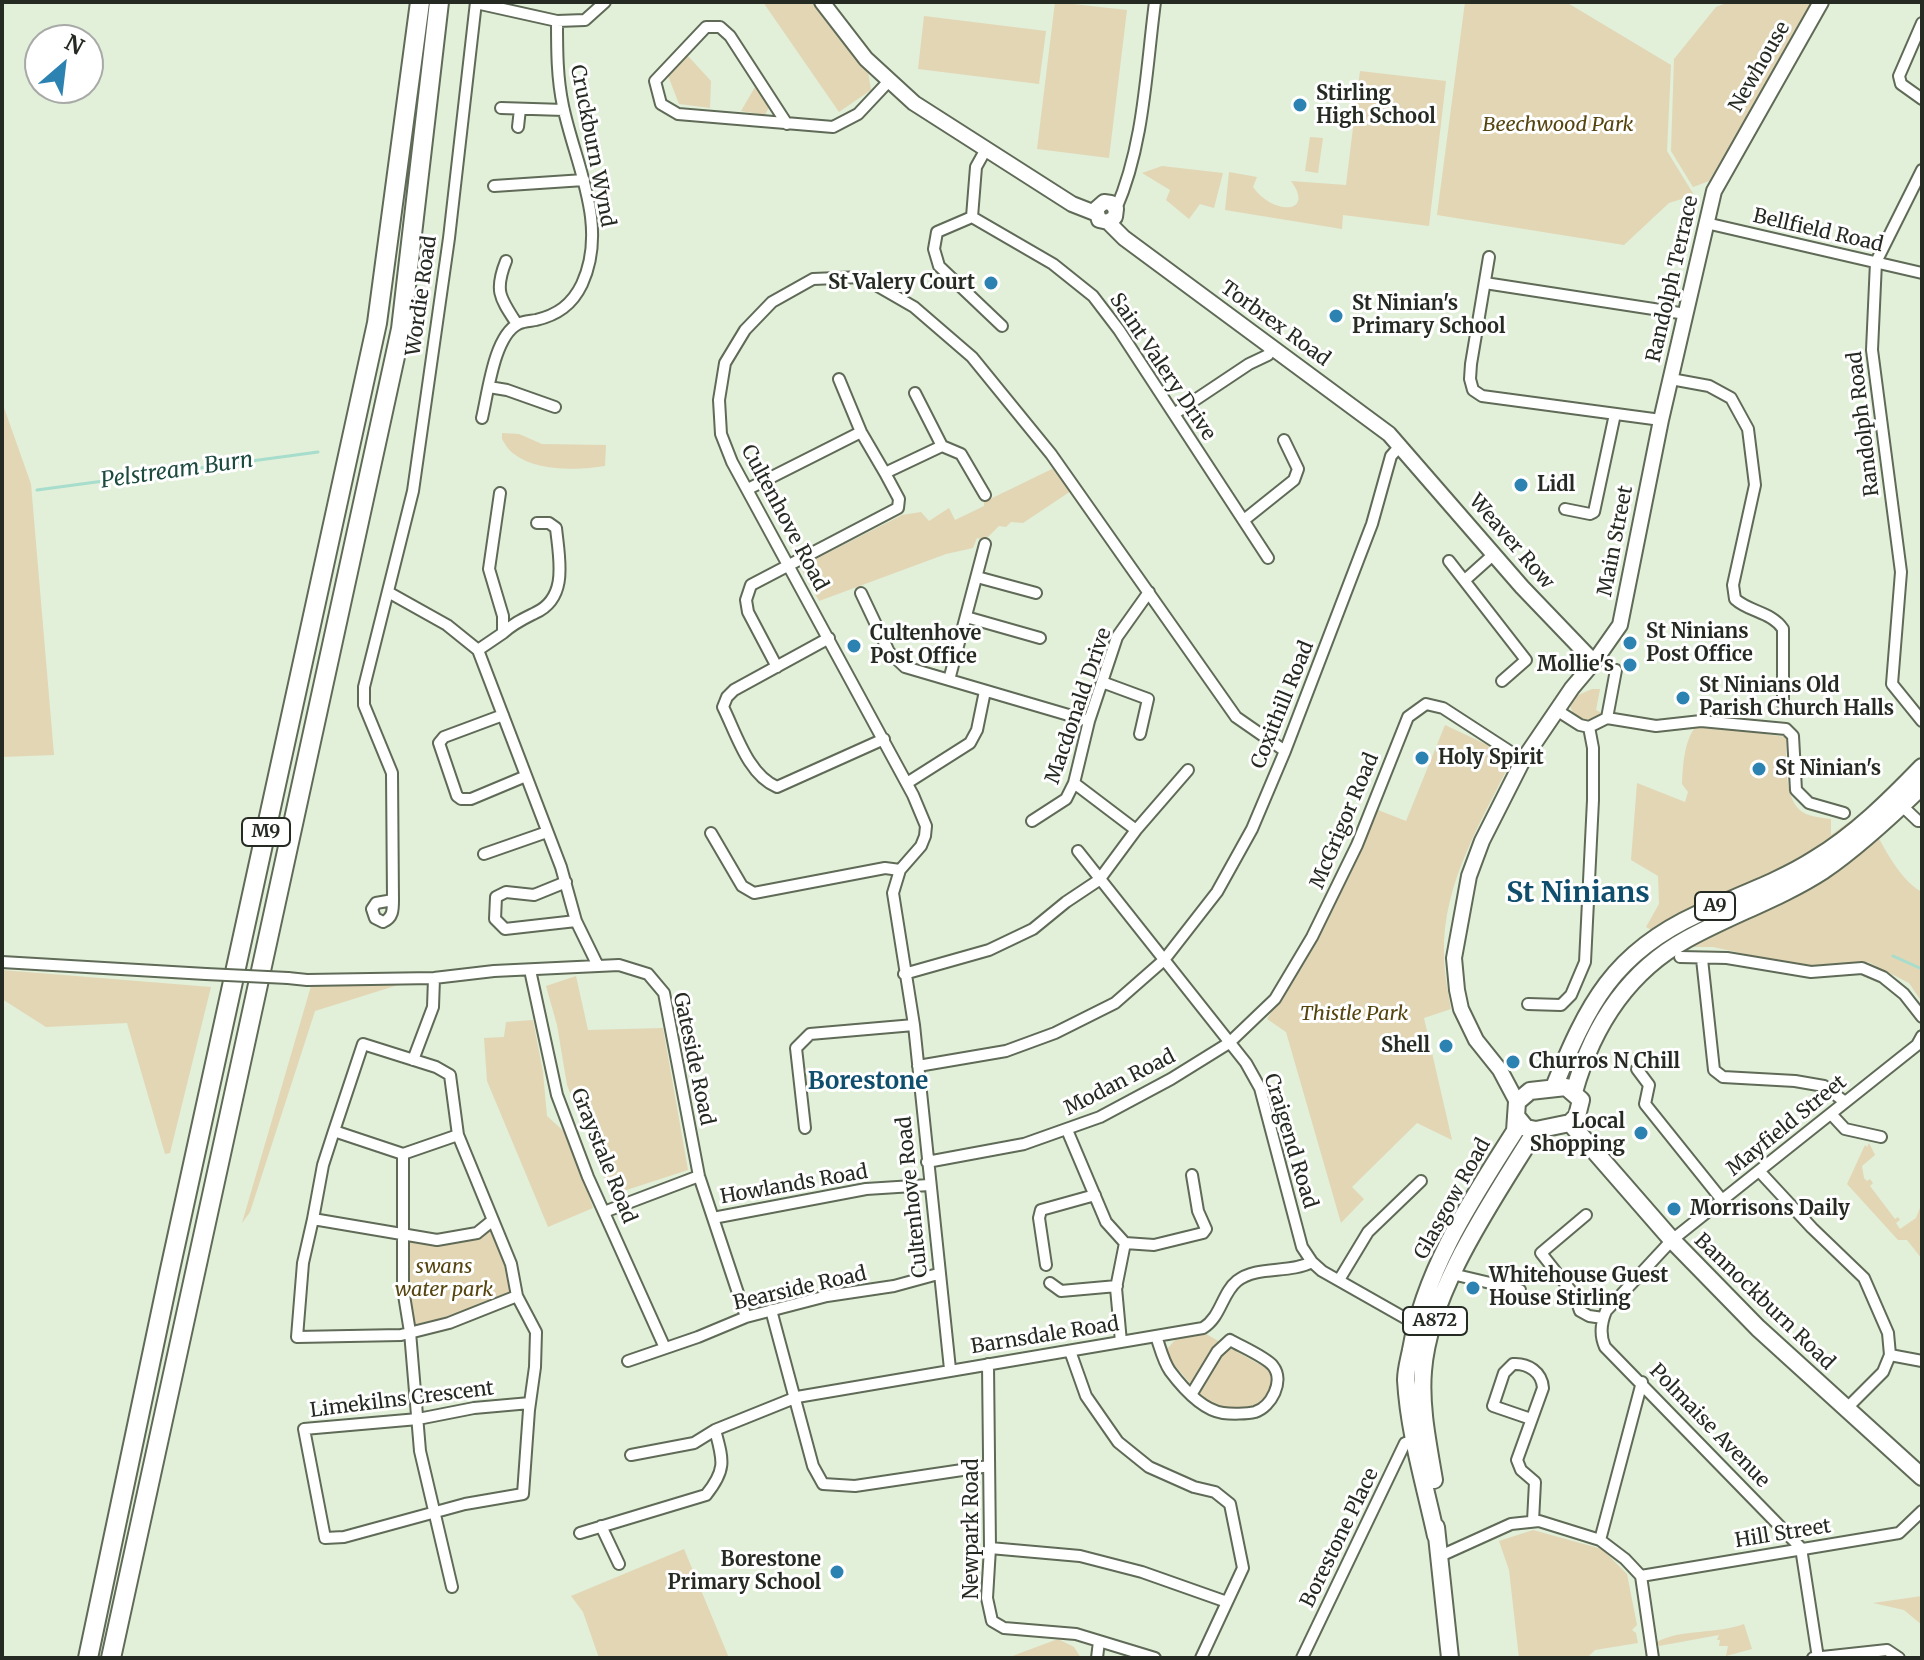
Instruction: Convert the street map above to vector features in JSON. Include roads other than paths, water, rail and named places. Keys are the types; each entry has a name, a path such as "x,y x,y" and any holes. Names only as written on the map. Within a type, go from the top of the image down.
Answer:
{"highway":[{"name":"M9","path":"88,1658 377,323 420,2"},
{"name":"M9","path":"111,1658 401,329 439,2"}],"main road":[{"name":"Torbrex Road","path":"822,2 866,59 914,103 1072,204 1106,212 1124,238 1389,434 1399,447"},
{"name":"Newhouse","path":"1735,152 1821,2"},
{"name":"Randolph Terrace","path":"1661,420 1714,191 1735,152"},
{"name":"Main Street","path":"1500,1070 1476,1040 1461,1009 1454,958 1469,876 1482,841 1523,760 1620,625 1661,420"},
{"name":"Weaver Row","path":"1399,447 1412,458 1539,606 1594,662"},
{"name":"A9","path":"1570,1123 1577,1116 1584,1058 1608,1012 1645,969 1689,938 1770,901 1825,869 1897,801 1922,767"},
{"name":"A9","path":"1554,1087 1594,999 1631,956 1663,931 1781,878 1815,859 1922,786"},
{"path":"1500,1070 1530,1091"},
{"path":"1500,1070 1526,1128 1536,1130 1570,1123"},
{"path":"1516,1109 1530,1091 1566,1087 1577,1096"},
{"name":"Bannockburn Road","path":"1577,1096 1591,1144"},
{"name":"Glasgow Road","path":"1436,1536 1415,1441 1406,1377 1415,1325 1451,1236 1515,1131 1516,1109"},
{"name":"Bannockburn Road","path":"1570,1123 1672,1240 1758,1328 1922,1477"},
{"name":"Glasgow Road","path":"1450,1658 1436,1536 1437,1498 1424,1417 1423,1370 1432,1330 1452,1274 1536,1130"}],"street":[{"path":"476,2 557,21 585,20 605,2"},
{"name":"Wordie Road","path":"393,900 392,773 364,705 364,687 413,491 449,238 476,2"},
{"path":"525,15 528,2"},
{"path":"1106,212 1127,185 1135,152 1155,2"},
{"name":"Cruckburn Wynd","path":"517,324 555,315 573,299 583,283 591,251 591,219 584,180 558,81 557,21"},
{"path":"1922,23 1899,76 1901,84 1922,99"},
{"path":"787,124 730,36 720,27 706,27 655,81 661,104 678,114 787,124 833,127 858,114 889,81"},
{"path":"501,108 564,110"},
{"path":"518,127 520,109"},
{"path":"986,149 976,167 972,217 937,232 934,249 939,266 1002,326"},
{"name":"Randolph Road","path":"1922,170 1876,262 1872,350 1901,572 1892,684 1922,721"},
{"path":"494,186 584,180"},
{"name":"Saint Valery Drive","path":"972,217 1053,264 1093,296 1268,558"},
{"name":"Bellfield Road","path":"1706,223 1922,273"},
{"path":"1489,257 1471,364 1473,390 1482,396 1661,420"},
{"path":"482,418 500,344 517,324 499,297 500,277 506,261"},
{"name":"Cultenhove Road","path":"950,1369 914,1025 893,893 900,870 921,846 926,826 884,739 732,462 721,434 719,400 725,363 745,330 772,302 813,279 862,277 914,307 972,357 1051,454 1236,717 1285,751"},
{"path":"1485,283 1686,314"},
{"path":"1174,414 1249,364 1268,355 1272,346"},
{"path":"777,667 748,612 746,600 751,585 898,508 899,499 861,432 839,379"},
{"path":"1671,379 1709,386 1731,398 1748,429 1755,485 1733,585 1735,599 1744,607 1777,621 1783,629 1783,704"},
{"path":"489,387 555,407"},
{"path":"915,393 942,446 961,454 985,495"},
{"path":"1565,509 1590,514 1594,512 1615,414"},
{"path":"748,489 861,432"},
{"path":"1244,520 1294,480 1298,469 1284,440"},
{"path":"885,473 942,446"},
{"name":"Coxithill Road","path":"918,1066 1006,1051 1055,1033 1115,1003 1164,960 1217,892 1233,867 1285,751 1372,524 1391,456 1399,447"},
{"path":"500,493 489,569 503,616 503,633"},
{"path":"478,650 513,623 548,605 558,590 560,567 556,528 549,523 537,523"},
{"path":"949,680 985,544"},
{"path":"1465,580 1494,554"},
{"path":"1449,561 1526,660 1502,681"},
{"path":"977,577 1036,593"},
{"path":"388,592 447,625 478,650 566,882 576,921 598,966"},
{"name":"Macdonald Drive","path":"1032,821 1066,799 1074,783 1089,721 1117,637 1149,592"},
{"path":"861,593 889,652 905,667 1089,721"},
{"path":"966,617 1040,638"},
{"path":"829,638 734,690 727,697 723,707 744,750 767,783 777,787 884,739"},
{"path":"1607,718 1616,670"},
{"path":"1102,682 1148,699 1140,734"},
{"path":"907,783 970,743 977,730 985,691"},
{"name":"McGrigor Road","path":"1229,1043 1275,999 1312,937 1357,845 1408,717 1426,704 1443,708 1523,760"},
{"path":"1558,711 1589,727 1607,718 1656,726 1701,721 1786,729 1793,736 1796,790 1809,803 1844,813"},
{"path":"503,715 441,740 439,748 457,796 471,799 526,776"},
{"path":"1528,1004 1561,1005 1571,995 1585,962 1593,800 1593,748 1589,727"},
{"path":"904,974 989,950 1033,929 1099,880 1136,830 1188,770"},
{"path":"1074,783 1136,830"},
{"path":"1897,801 1918,821 1922,821"},
{"path":"484,854 547,832"},
{"path":"711,833 742,886 754,893 885,868 900,870"},
{"name":"Craigend Road","path":"1078,851 1246,1063 1260,1088 1302,1247 1312,1262"},
{"path":"566,882 534,895 506,892 496,897 495,919 505,929 576,921"},
{"path":"1680,957 1727,958 1811,972 1862,968 1883,977 1904,994 1922,1017"},
{"path":"1702,959 1714,1070 1723,1077 1795,1081 1824,1086 1845,1102"},
{"name":"Gateside Road","path":"2,962 307,980 434,978 619,965 648,974 664,993 699,1176 746,1317"},
{"name":"Graystale Road","path":"530,970 557,1095 604,1212 665,1348"},
{"path":"413,1060 433,1007 434,978"},
{"path":"805,1128 796,1048 810,1034 914,1025"},
{"name":"Mayfield Street","path":"1672,1240 1832,1115 1917,1045 1922,1036"},
{"name":"Modan Road","path":"927,1162 1024,1144 1100,1117 1229,1043"},
{"path":"517,1296 449,1323 401,1335 297,1337 303,1263 323,1165 363,1044 436,1067 450,1075 458,1135 511,1264 517,1296 536,1332 530,1403"},
{"path":"1637,1069 1649,1085 1645,1104 1722,1200"},
{"path":"1832,1115 1845,1129 1881,1137"},
{"path":"1067,1130 1106,1222 1125,1243 1154,1245 1203,1233 1206,1229 1198,1211 1192,1175"},
{"path":"334,1131 403,1154 458,1135"},
{"path":"403,1154 403,1289 410,1332 420,1451 452,1587"},
{"path":"1760,1172 1864,1278 1888,1333 1890,1355 1883,1372 1846,1409"},
{"path":"604,1212 699,1176"},
{"path":"1339,1280 1368,1232 1421,1181"},
{"name":"Howlands Road","path":"713,1218 866,1189 929,1185"},
{"path":"1046,1265 1039,1218 1041,1210 1095,1195"},
{"path":"1586,1215 1541,1253 1575,1296 1580,1311 1589,1316 1603,1318 1672,1240"},
{"path":"313,1219 437,1240 477,1233 493,1220"},
{"path":"1121,1342 1117,1286 1125,1243"},
{"path":"1312,1262 1415,1325 1432,1330"},
{"name":"Barnsdale Road","path":"631,1455 694,1443 715,1430 797,1397 1208,1325 1235,1282 1249,1274 1296,1268 1312,1262"},
{"name":"Bearside Road","path":"628,1361 746,1317 827,1296 894,1286 938,1274"},
{"path":"1452,1274 1520,1290"},
{"path":"1050,1283 1061,1291 1117,1286"},
{"path":"771,1310 797,1397 813,1466 823,1484 855,1486 989,1466"},
{"name":"Polmaise Avenue","path":"1603,1318 1601,1338 1605,1347 1801,1548"},
{"path":"1156,1336 1168,1368 1191,1395 1221,1413 1255,1412 1268,1403 1277,1390 1277,1376 1273,1366 1230,1340 1217,1352 1191,1395"},
{"path":"1070,1351 1086,1396 1118,1442 1149,1467 1194,1487 1215,1492 1230,1504 1243,1568 1201,1658"},
{"path":"1890,1355 1922,1361"},
{"name":"Newpark Road","path":"988,1364 990,1548 987,1598 992,1621 1004,1628 1076,1634 1155,1658"},
{"path":"1531,1419 1493,1406 1504,1373 1513,1364 1534,1370 1543,1388 1517,1460 1521,1470 1535,1482 1533,1521"},
{"path":"1600,1540 1642,1382"},
{"name":"Limekilns Crescent","path":"530,1403 523,1494 465,1504 344,1537 325,1538 304,1429 418,1419 474,1408 530,1403"},
{"path":"1415,1441 1424,1417"},
{"path":"580,1533 706,1495 719,1479 723,1462 715,1430"},
{"name":"Borestone Place","path":"1302,1658 1405,1443 1415,1441"},
{"name":"Hill Street","path":"1641,1576 1899,1533 1922,1511"},
{"path":"1438,1557 1511,1524 1533,1521 1600,1540 1641,1576 1653,1658"},
{"path":"601,1526 619,1564"},
{"path":"990,1548 1080,1556 1142,1572 1227,1602"},
{"path":"1801,1548 1816,1658 1887,1650 1899,1658"},
{"path":"1097,1658 1099,1641"}],"waterway":[{"name":"Pelstream Burn","path":"37,490 318,452"},
{"name":"Pelstream Burn","path":"1893,956 1922,969"}],"place":[{"name":"Stirling High School","path":"1300,105"},
{"name":"St Valery Court","path":"991,283"},
{"name":"St Ninian's Primary School","path":"1336,316"},
{"name":"Lidl","path":"1521,485"},
{"name":"St Ninians Post Office","path":"1630,643"},
{"name":"Cultenhove Post Office","path":"854,646"},
{"name":"Mollie's","path":"1630,665"},
{"name":"St Ninians Old Parish Church Halls","path":"1683,698"},
{"name":"Holy Spirit","path":"1422,758"},
{"name":"St Ninian's","path":"1759,769"},
{"name":"Shell","path":"1446,1046"},
{"name":"Churros N Chill","path":"1513,1062"},
{"name":"Local Shopping","path":"1641,1133"},
{"name":"Morrisons Daily","path":"1674,1209"},
{"name":"Whitehouse Guest House Stirling","path":"1473,1288"},
{"name":"Borestone Primary School","path":"837,1572"}],"district":[{"name":"St Ninians","path":"1578,894"},
{"name":"Borestone","path":"868,1082"}],"park label":[{"name":"Beechwood Park","path":"1558,125"},
{"name":"Thistle Park","path":"1354,1014"},
{"name":"swans water park","path":"444,1278"}]}
